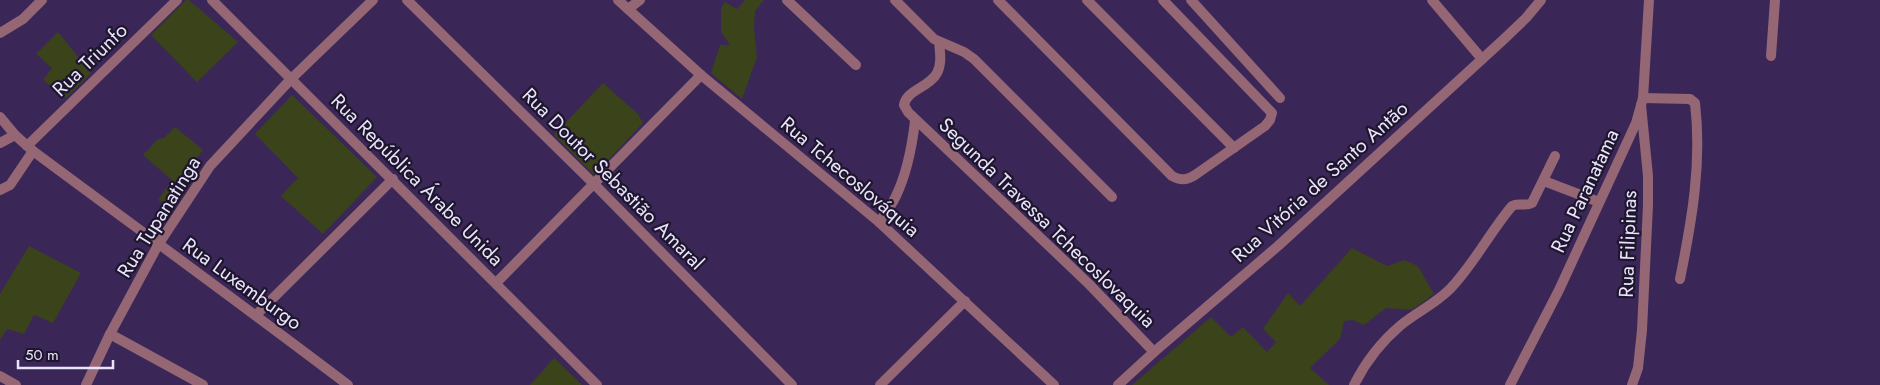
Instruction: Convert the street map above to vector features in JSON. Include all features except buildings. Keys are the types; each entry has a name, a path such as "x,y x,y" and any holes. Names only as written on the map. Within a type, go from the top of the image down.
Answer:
{"street":[{"path":"0,33 23,19 42,0"},
{"name":"Rua Triunfo","path":"0,190 10,185 30,148 177,0"},
{"name":"Rua República Árabe Unida","path":"212,0 597,385"},
{"name":"Rua Tupanatinga","path":"86,385 110,334 158,245 210,166 291,79 373,0"},
{"name":"Rua Doutor Sebastião Amaral","path":"407,0 594,184 792,385"},
{"name":"Rua Tchecoslováquia","path":"618,0 701,74 879,222 1054,385"},
{"path":"628,9 640,0"},
{"path":"786,0 856,65"},
{"path":"895,0 938,42 964,52 974,59 1112,197"},
{"path":"998,0 1172,176 1182,180 1188,179 1265,126 1270,120 1272,113 1163,0"},
{"path":"1087,0 1234,148"},
{"path":"1191,0 1280,98"},
{"path":"1432,0 1482,59"},
{"name":"Rua Vitória de Santo Antão","path":"1118,385 1278,246 1526,18 1541,0"},
{"name":"Rua Paranatama","path":"1510,385 1559,290 1636,123 1642,101 1649,0"},
{"path":"1771,56 1775,0"},
{"path":"879,222 896,198 912,147 915,121 904,105 904,101 938,72 940,64 938,42"},
{"path":"496,283 701,74"},
{"path":"1642,101 1690,99 1695,102 1698,147 1697,177 1689,237 1680,279"},
{"name":"Rua Filipinas","path":"1632,385 1638,368 1642,330 1648,205 1648,176 1642,101"},
{"name":"Rua Luxemburgo","path":"0,117 15,135 30,148 348,385"},
{"name":"Segunda Travessa Tchecoslovaquia","path":"915,121 968,168 1088,283 1154,352"},
{"path":"0,143 15,135"},
{"path":"1354,385 1386,339 1402,324 1435,302 1468,268 1512,206 1518,203 1526,205 1532,203 1555,156"},
{"path":"256,315 393,180"},
{"path":"1544,181 1599,202"},
{"path":"880,385 965,301"},
{"path":"110,334 203,385"},
{"path":"0,376 16,385"}],"green space":[{"path":"186,0 189,0 238,42 197,82 151,35"},
{"path":"745,0 764,0 755,11 754,27 757,57 742,99 711,73 720,45 730,45 721,32 721,8 725,2 737,9"},
{"path":"58,32 91,73 66,98 43,80 52,68 36,54"},
{"path":"603,83 638,114 643,123 594,175 554,135"},
{"path":"292,95 377,177 323,234 281,196 298,178 255,134"},
{"path":"175,127 203,150 191,166 197,174 174,207 158,200 172,180 143,155 158,139 164,138"},
{"path":"29,246 81,273 53,323 34,315 24,334 7,329 0,340 0,294"},
{"path":"1352,248 1387,266 1404,260 1418,266 1434,294 1412,310 1386,308 1364,325 1353,320 1344,321 1340,339 1310,368 1329,385 1132,385 1211,317 1231,337 1243,327 1267,352 1276,342 1263,329 1288,293 1300,306"},
{"path":"554,358 582,385 530,385"}]}
